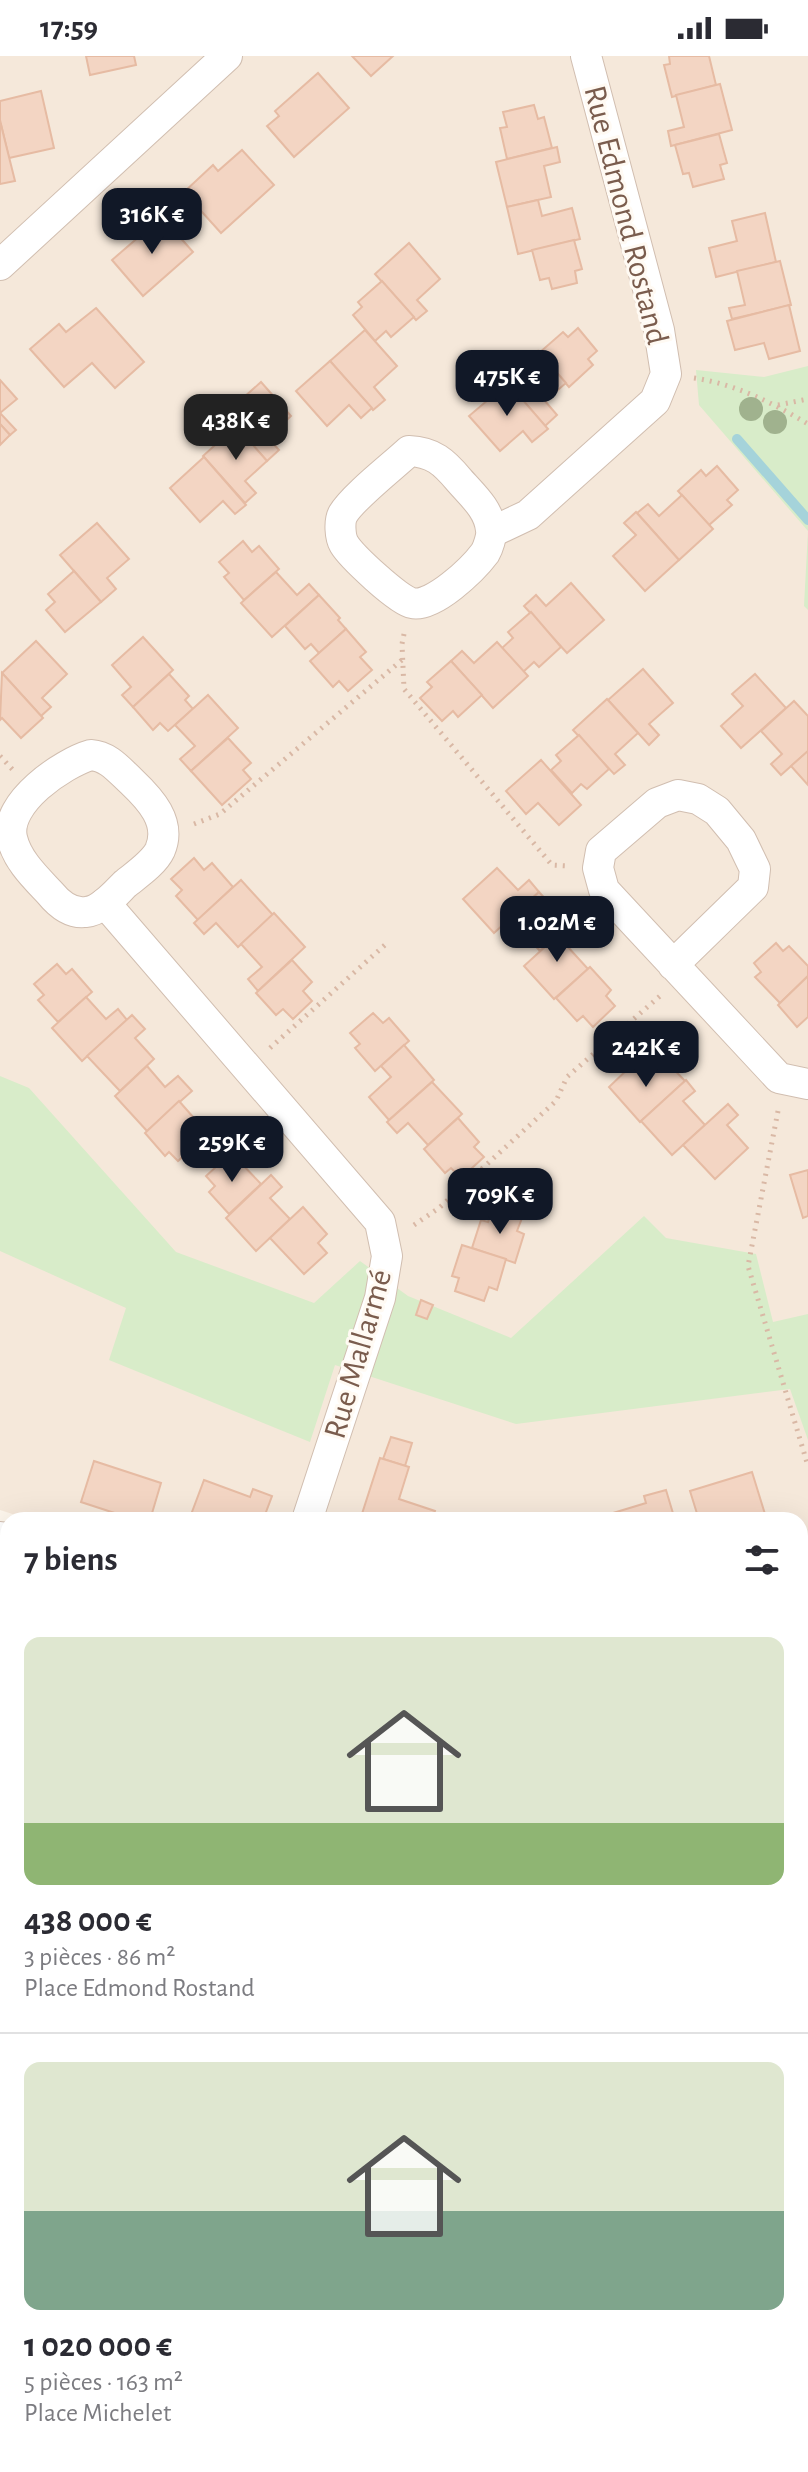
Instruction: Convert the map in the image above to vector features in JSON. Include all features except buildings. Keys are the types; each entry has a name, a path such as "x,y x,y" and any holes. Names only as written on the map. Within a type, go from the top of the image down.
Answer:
{"street":[{"path":"0,265 227,56"},
{"name":"Rue Edmond Rostand","path":"492,532 528,515 655,401 666,374 659,330 586,56"},
{"path":"409,451 424,452 442,460 483,507 492,532 487,552 446,591 424,603 410,603 385,585 342,542 341,529 341,516 347,509 409,451"},
{"path":"100,756 153,802 164,835 159,852 105,903 90,912 76,913 59,903 29,871 11,835 13,818 21,804 41,783 76,760 100,756"},
{"path":"678,971 753,887 755,869 741,840 717,811 698,799 678,795 657,803 601,851 598,868 604,890 678,971 779,1078 808,1084"},
{"name":"Rue Mallarmé","path":"105,903 380,1222 387,1256 380,1298 310,1512"}],"path":[{"path":"666,374 718,382 777,405 808,424"},
{"path":"777,405 808,399"},
{"path":"410,603 402,644 404,689 552,865 598,868"},
{"path":"164,835 220,814 403,659"},
{"path":"263,1054 386,944"},
{"path":"384,1239 412,1226 439,1208 556,1101 567,1077 678,971"},
{"path":"779,1078 778,1112 748,1266 808,1466"}],"shaded area":[{"path":"0,56 808,56 808,1512 0,1510"}],"green space":[{"path":"808,366 808,531 699,405 696,370 764,377"},
{"path":"808,531 808,610 804,606"},
{"path":"0,1076 29,1088 176,1252 314,1303 360,1261 408,1296 511,1338 644,1216 666,1238 756,1254 773,1322 808,1314 808,1440 790,1389 516,1424 335,1365 310,1442 109,1360 126,1308 0,1251"}],"waterway":[{"path":"737,439 808,520"}]}
